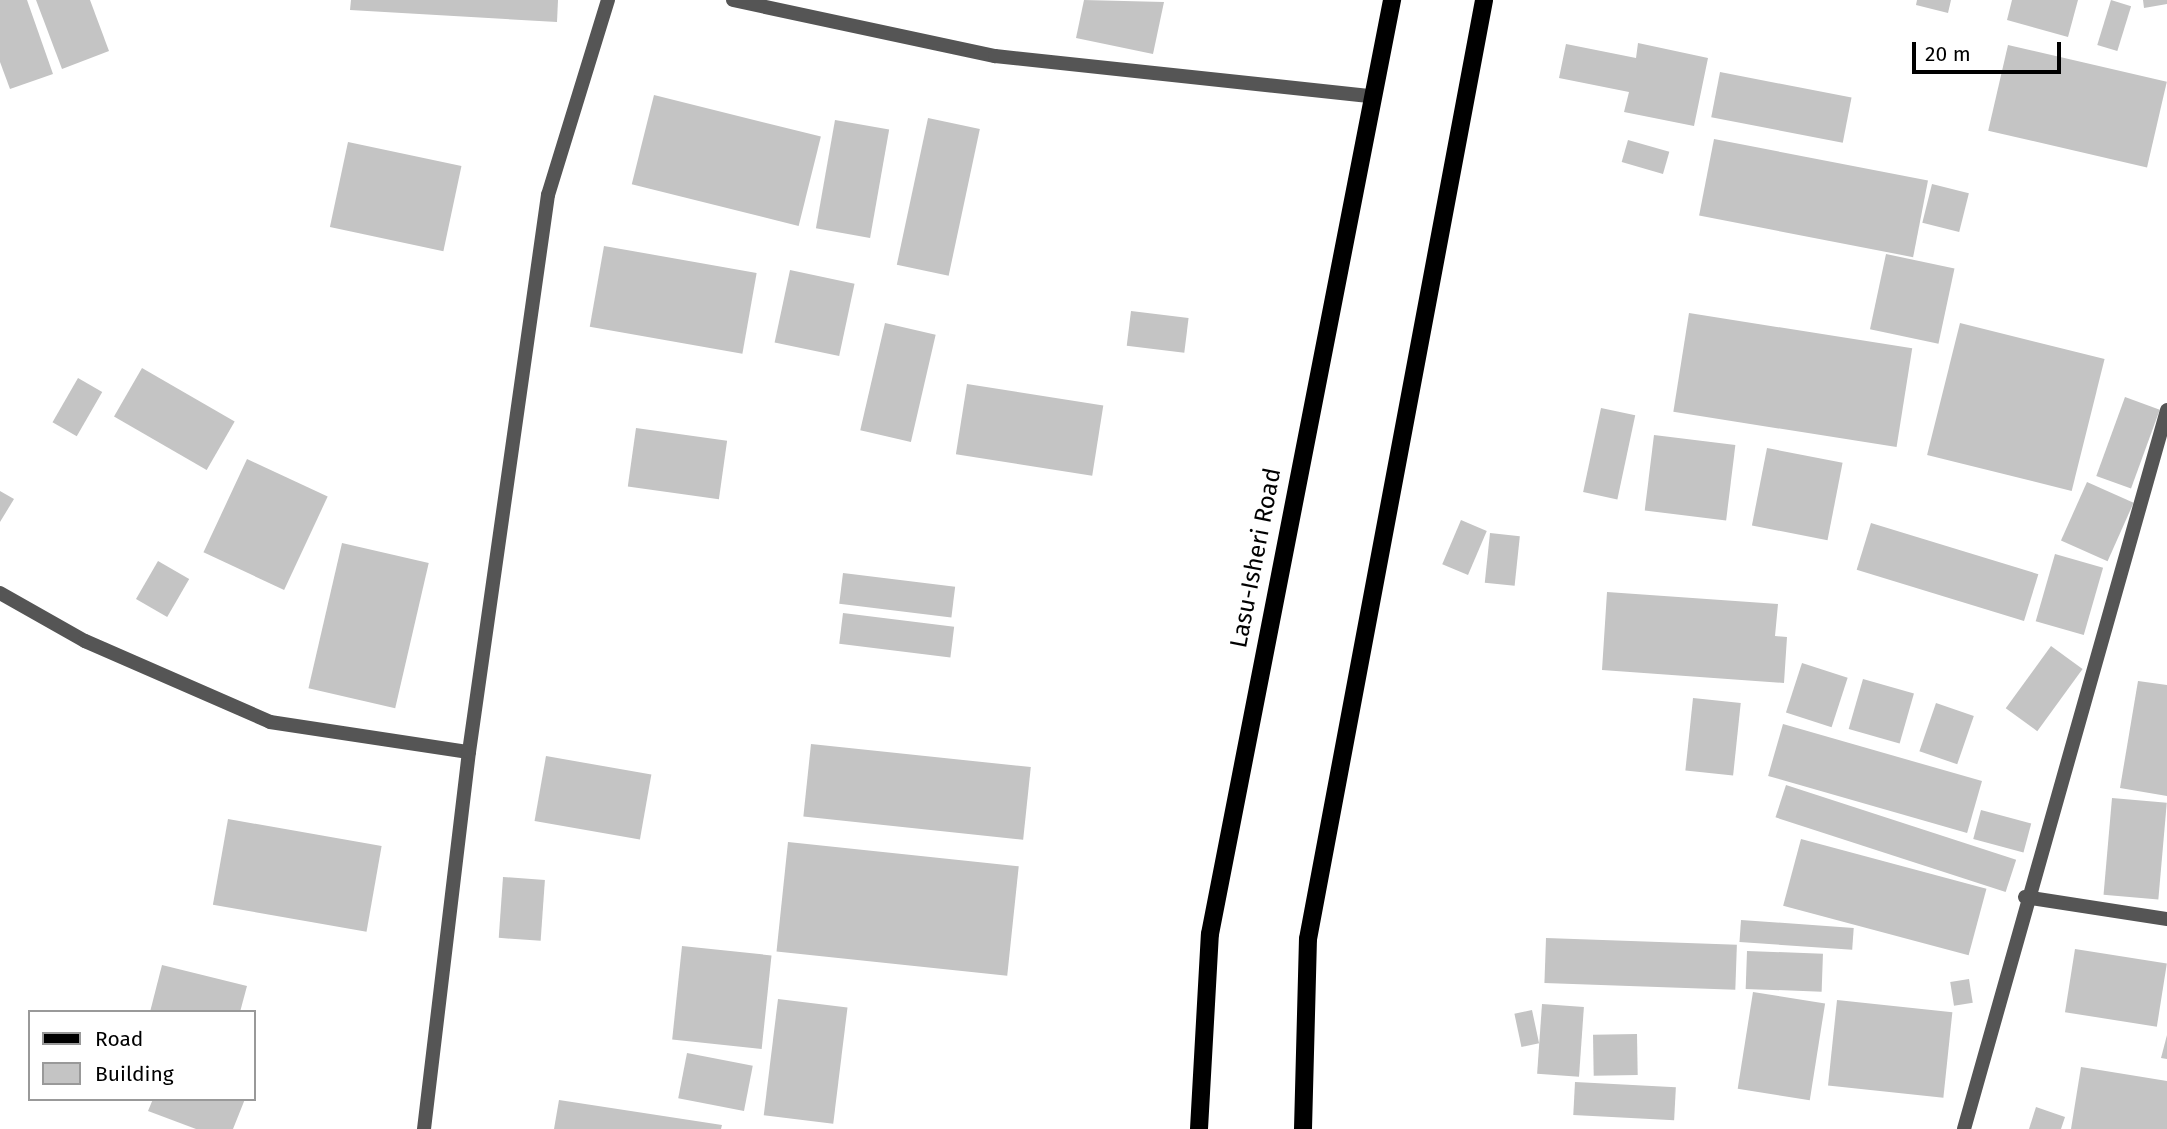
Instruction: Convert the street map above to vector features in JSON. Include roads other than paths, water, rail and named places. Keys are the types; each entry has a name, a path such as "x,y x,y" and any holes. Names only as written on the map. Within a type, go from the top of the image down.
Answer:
{"main road":[{"name":"Lasu-Isheri Road","path":"1199,1129 1210,934 1369,96 1392,0"},
{"path":"1304,1129 1308,939 1484,0"}],"street":[{"path":"424,1129 469,752 548,195 608,0"},
{"path":"733,0 995,56 1369,96"},
{"path":"1964,1129 2025,897 2167,410"},
{"path":"0,593 108,652 270,722 469,752"},
{"path":"2025,897 2167,919"}]}
